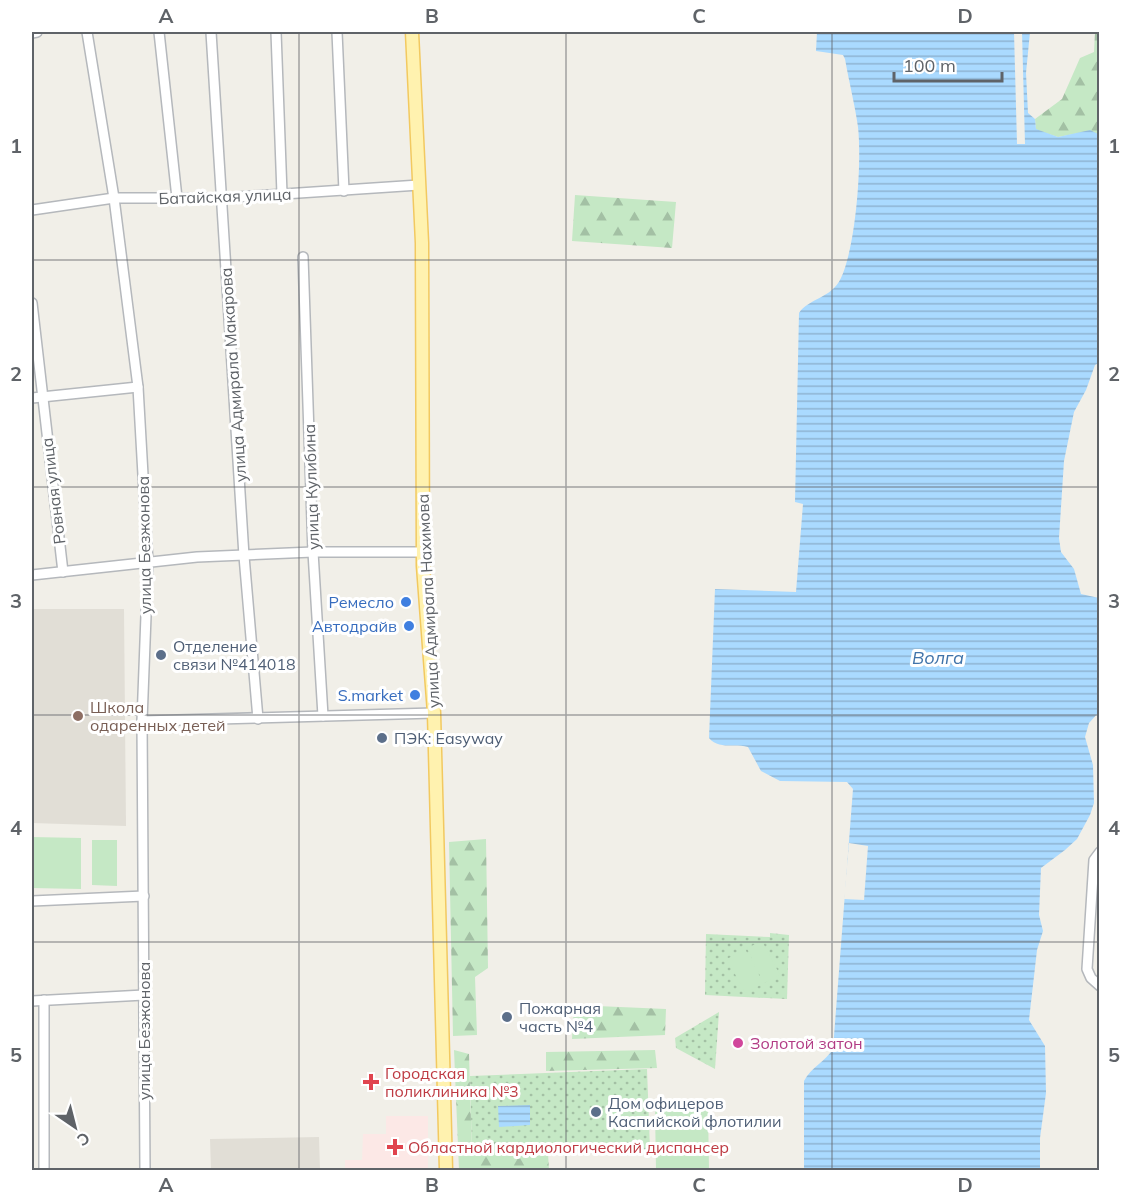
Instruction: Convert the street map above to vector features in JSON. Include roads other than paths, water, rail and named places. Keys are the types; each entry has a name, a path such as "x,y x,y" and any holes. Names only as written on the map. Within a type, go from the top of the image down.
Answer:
{"main road":[{"name":"улица Адмирала Нахимова","path":"412,32 422,243 423,552 434,713 446,1170"}],"street":[{"path":"32,33 37,32"},
{"name":"улица Безжонова","path":"87,32 114,198 138,387 148,563 142,721 145,1170"},
{"path":"159,32 177,198"},
{"name":"улица Адмирала Макарова","path":"211,32 244,556 258,719"},
{"path":"276,32 282,194"},
{"path":"337,32 344,191"},
{"name":"Батайская улица","path":"32,210 114,198 222,198 419,185"},
{"name":"улица Кулибина","path":"303,257 313,552 323,716"},
{"name":"Ровная улица","path":"32,303 63,572"},
{"path":"32,398 138,387"},
{"path":"32,575 197,557 313,552 423,552"},
{"path":"142,721 434,713"},
{"path":"1099,986 1091,978 1087,969 1094,860 1100,852"},
{"path":"32,901 144,896"},
{"path":"32,1001 144,995"},
{"path":"44,1000 44,1170"}],"water":[{"name":"Волга","path":"817,32 1030,32 1026,73 1028,113 1035,119 1036,129 1058,137 1090,130 1100,135 1099,363 1095,365 1086,390 1074,412 1064,461 1059,538 1061,552 1074,569 1081,594 1099,598 1099,712 1089,723 1085,737 1093,765 1094,803 1077,839 1041,868 1039,915 1043,931 1037,950 1029,1020 1045,1046 1046,1093 1040,1138 1040,1170 804,1170 804,1081 833,1049 853,789 847,782 780,781 761,771 748,747 717,744 709,738 715,589 796,592 803,504 795,502 799,313 808,304 837,285 851,246 857,204 858,127 845,59 843,55 816,51"},
{"path":"530,1105 530,1125 499,1127 498,1106"}],"place":[{"name":"Ремесло","path":"406,602"},
{"name":"Автодрайв","path":"409,626"},
{"name":"Отделение связи №414018","path":"161,655"},
{"name":"S.market","path":"415,695"},
{"name":"Школа одаренных детей","path":"78,716"},
{"name":"ПЭК: Easyway","path":"382,738"},
{"name":"Пожарная часть №4","path":"507,1017"},
{"name":"Золотой затон","path":"738,1043"},
{"name":"Городская поликлиника №3","path":"371,1082"},
{"name":"Дом офицеров Каспийской флотилии","path":"596,1112"},
{"name":"Областной кардиологический диспансер","path":"395,1147"}]}
